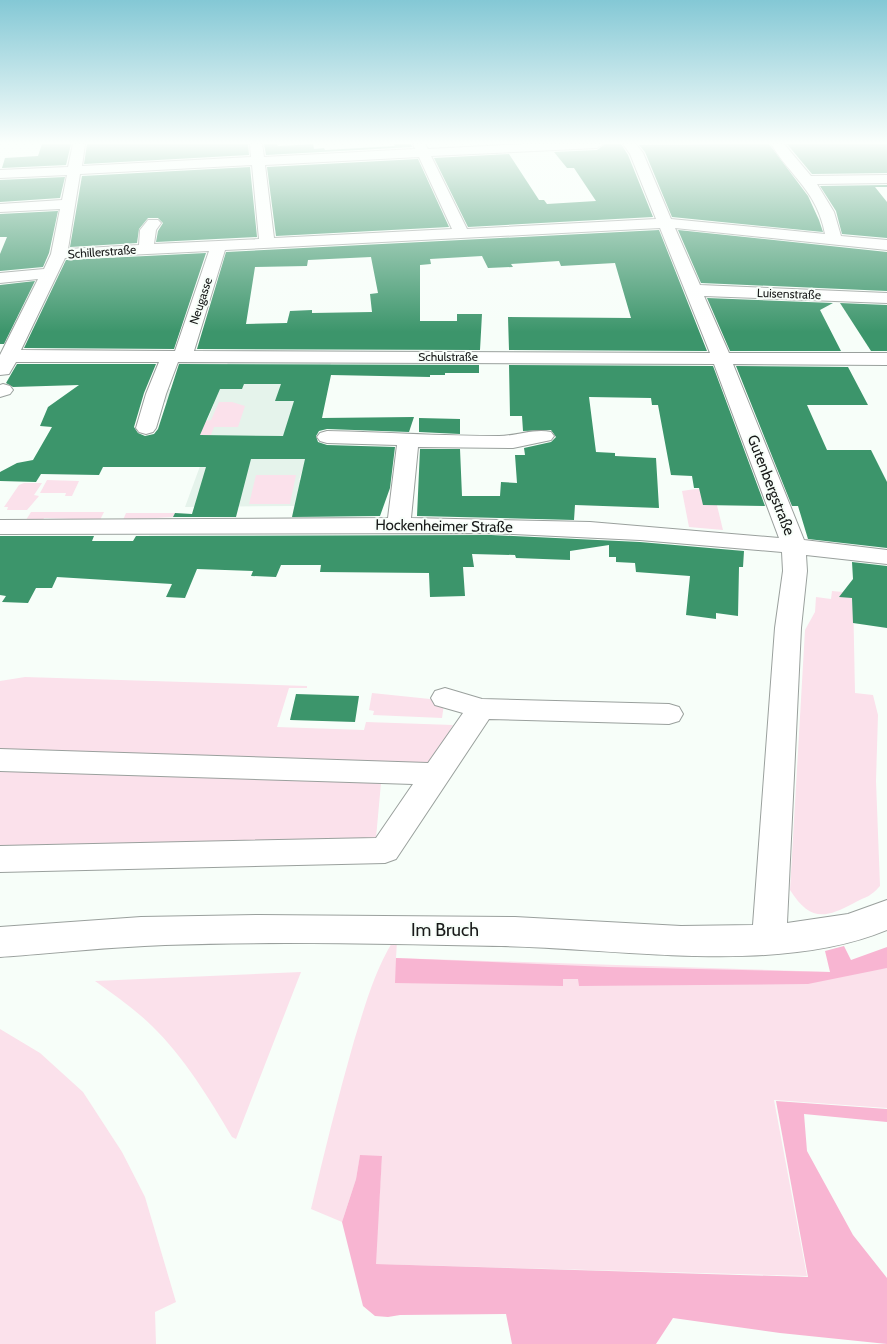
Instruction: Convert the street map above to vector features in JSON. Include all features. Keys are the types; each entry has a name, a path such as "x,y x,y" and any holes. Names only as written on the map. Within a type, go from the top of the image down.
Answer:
{"street":[{"path":"0,208 22,207"},
{"path":"3,377 59,254 68,207"},
{"path":"264,207 268,243"},
{"path":"449,207 461,232"},
{"name":"Gutenbergstraße","path":"659,207 806,572 788,628 768,940"},
{"path":"823,207 834,240"},
{"name":"Schillerstraße","path":"146,249 148,230 153,222"},
{"name":"Schillerstraße","path":"59,254 666,222 887,245"},
{"name":"Neugasse","path":"146,428 156,394 177,356 219,246"},
{"path":"0,278 50,273"},
{"name":"Luisenstraße","path":"692,290 887,298"},
{"name":"Schulstraße","path":"3,377 177,356 887,359"},
{"path":"327,437 408,439 431,442 513,442 544,436"},
{"path":"399,525 408,439"},
{"name":"Hockenheimer Straße","path":"0,528 107,520 567,528 687,535 887,557"},
{"path":"445,698 482,709 668,714"},
{"path":"0,859 385,850 482,709"},
{"path":"0,760 436,774"},
{"name":"Im Bruch","path":"0,942 186,930 518,931 692,940 768,940 842,931 876,920 887,914"}],"shaded area":[{"path":"228,361 331,362 318,435 313,439 299,480 344,481 339,516 292,518 294,506 185,507 203,458 204,421 207,421 214,404 162,402 167,389 242,389 227,365"},
{"path":"219,402 232,402 245,406 238,427 214,427 202,458 185,448 204,421 211,420"},
{"path":"256,475 296,475 290,504 249,504"},
{"path":"47,480 79,481 72,496 65,496 66,493 40,493"},
{"path":"24,483 42,483 34,495 39,496 27,510 7,510 8,507 4,507 19,485"},
{"path":"713,489 723,530 689,527 682,491"},
{"path":"31,512 104,512 100,520 44,518 43,520 26,520"},
{"path":"126,513 175,513 173,517 123,520"},
{"path":"832,591 853,593 855,693 873,695 878,715 876,781 880,886 870,895 843,908 826,914 818,914 804,907 790,890 805,630 815,612 816,597 831,599"},
{"path":"25,677 307,686 307,688 289,688 277,727 364,730 366,722 453,725 431,762 427,764 0,754 0,681"},
{"path":"372,693 430,699 444,704 442,718 373,715 374,711 369,710"},
{"path":"0,768 371,777 381,783 376,838 362,846 0,852"},
{"path":"393,941 397,941 396,958 831,972 887,968 887,1108 774,1100 807,1276 375,1264 382,1156 360,1156 356,1179 342,1222 311,1209 354,1041 375,977"},
{"path":"844,946 851,960 887,947 887,968 808,984 579,986 578,979 563,979 563,986 395,983 396,958 608,967 830,972 825,951"},
{"path":"301,972 236,1139 232,1137 195,1078 164,1038 139,1014 95,981"},
{"path":"0,1029 40,1053 83,1092 122,1152 145,1197 176,1302 155,1312 156,1344 0,1344"},
{"path":"776,1101 887,1109 887,1122 804,1114 807,1151 853,1235 887,1278 887,1344 780,1333 673,1318 656,1344 512,1344 506,1314 400,1315 388,1317 375,1316 363,1306 342,1222 356,1179 360,1155 382,1156 376,1264 808,1277"}],"building":[{"path":"77,207 254,207 257,237 156,242 158,231 163,223 158,218 148,218 139,229 137,243 70,247"},
{"path":"272,207 440,207 449,227 276,236"},
{"path":"458,207 649,207 653,217 468,227"},
{"path":"668,207 813,207 823,232 672,217"},
{"path":"833,207 887,207 887,238 842,234"},
{"path":"58,211 49,253 43,267 0,271 0,254 7,237 0,237 0,214"},
{"path":"659,230 707,351 509,350 508,317 631,318 615,263 561,266 559,261 511,264 513,267 488,268 482,256 430,259 431,264 420,265 420,321 457,321 457,314 482,314 480,350 197,349 226,252","holes":["371,257 378,293 370,294 372,312 312,313 312,310 290,311 287,323 246,324 255,267 307,266 308,260"]},
{"path":"678,230 887,252 887,291 701,283"},
{"path":"206,253 174,349 24,348 66,260"},
{"path":"35,281 4,344 0,344 0,285"},
{"path":"707,298 833,303 820,310 841,351 730,351"},
{"path":"840,303 887,305 887,351 871,351"},
{"path":"17,364 156,364 144,393 134,427 138,433 145,436 154,434 158,429 179,364 479,365 479,373 445,373 445,375 430,375 430,377 331,375 322,418 414,417 409,432 327,429 319,431 316,436 318,442 327,445 395,447 390,488 380,516 292,517 305,459 251,459 236,517 173,517 175,513 192,514 206,467 103,467 99,475 41,474 36,482 0,481 0,472 17,463 33,460 52,427 40,426 48,407 79,385 13,387 6,383","holes":["244,384 281,384 275,401 294,401 283,436 200,435 220,389 242,389"]},
{"path":"509,365 713,366 765,506 703,505 699,488 694,488 692,476 671,475 658,405 652,405 651,398 589,397 596,452 615,453 615,456 656,458 659,508 575,505 574,520 417,516 420,449 460,449 462,496 500,496 501,482 517,483 515,455 525,455 524,448 551,442 556,437 551,430 523,431 522,416 510,416"},
{"path":"736,366 848,367 868,405 807,405 827,450 871,450 887,482 887,548 808,539 798,506 792,506"},
{"path":"419,418 460,419 460,434 419,432"},
{"path":"491,535 640,542 744,551 743,567 739,567 738,616 716,613 716,619 686,615 690,576 636,572 635,563 616,562 616,557 609,557 609,545 570,551 570,560 516,558 515,555 472,554 474,567 463,567 465,596 430,597 429,573 320,572 321,565 281,565 276,577 251,576 253,571 197,569 185,598 166,597 172,584 57,577 52,588 36,588 28,603 2,602 6,596 0,595 0,536 94,536 92,541 133,541 136,536"},
{"path":"852,562 887,566 887,628 853,623 852,598 839,597 853,579"},
{"path":"296,694 359,696 355,722 290,720"}]}
